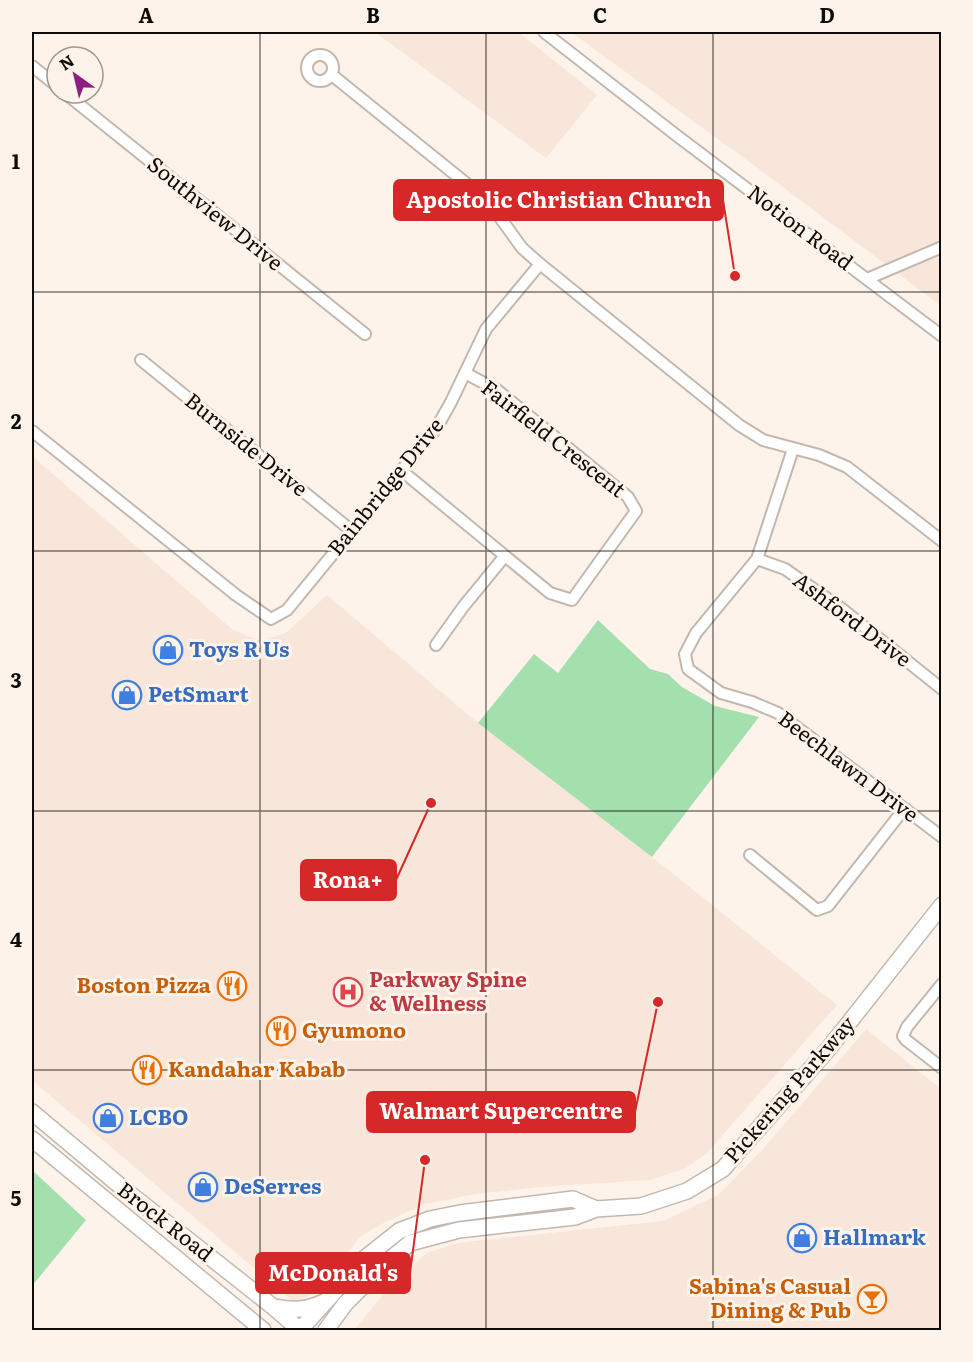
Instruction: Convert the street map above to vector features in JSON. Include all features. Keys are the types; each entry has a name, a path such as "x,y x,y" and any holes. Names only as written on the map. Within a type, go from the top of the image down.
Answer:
{"street":[{"name":"Notion Road","path":"544,32 942,336"},
{"path":"32,66 45,76"},
{"path":"332,75 488,201 522,248 540,264 739,425 763,440 819,455 847,467 942,541"},
{"name":"Southview Drive","path":"80,105 365,334"},
{"path":"867,279 942,247"},
{"name":"Bainbridge Drive","path":"32,431 236,595 271,619 287,610 436,427 486,329 540,264"},
{"name":"Burnside Drive","path":"141,360 352,531"},
{"name":"Fairfield Crescent","path":"402,471 550,593 572,600 636,511 628,497 526,412 497,390 465,373"},
{"name":"Beechlawn Drive","path":"793,449 757,559 696,633 685,654 688,669 721,693 778,713 942,837"},
{"path":"436,645 463,607 504,557"},
{"name":"Ashford Drive","path":"757,559 785,569 804,582 842,609 942,689"},
{"path":"750,855 817,910 828,906 904,809"},
{"name":"Pickering Parkway","path":"326,1330 345,1304 389,1260 410,1243 573,1198 596,1209 641,1206 687,1191 723,1169 829,1048 942,905"},
{"path":"940,1064 903,1036 907,1027 942,984"},
{"name":"Brock Road","path":"32,1112 125,1191 300,1330"},
{"name":"Brock Road","path":"32,1139 263,1330"},
{"path":"111,1206 125,1191"},
{"name":"Pickering Parkway","path":"300,1330 365,1258 399,1231 430,1219 460,1213 506,1216"},
{"path":"272,1306 293,1311 308,1310 326,1301"},
{"path":"336,1330 345,1304"}],"shaded area":[{"path":"375,32 518,32 597,95 546,158"},
{"path":"571,32 941,32 941,306 759,169"},
{"path":"32,456 233,630 261,641 286,633 327,595 478,723 652,857 837,1005 706,1154 684,1169 650,1180 540,1187 476,1194 425,1204 361,1236 314,1293 294,1302 32,1080"},
{"path":"866,1029 941,1089 941,1330 354,1330 400,1275 414,1277 407,1270 427,1253 456,1243 663,1221 718,1195 764,1148"}],"green space":[{"path":"598,620 650,669 668,674 682,687 715,706 759,717 652,857 478,723 534,654 558,673"},
{"path":"32,1170 86,1220 32,1286"}],"place":[{"name":"Apostolic Christian Church","path":"735,276"},
{"name":"Toys R Us","path":"168,650"},
{"name":"PetSmart","path":"127,695"},
{"name":"Rona+","path":"431,803"},
{"name":"Boston Pizza","path":"232,986"},
{"name":"Parkway Spine & Wellness","path":"348,992"},
{"name":"Walmart Supercentre","path":"658,1002"},
{"name":"Gyumono","path":"281,1031"},
{"name":"Kandahar Kabab","path":"147,1070"},
{"name":"LCBO","path":"108,1118"},
{"name":"McDonald's","path":"425,1160"},
{"name":"DeSerres","path":"203,1187"},
{"name":"Hallmark","path":"802,1238"},
{"name":"Sabina's Casual Dining & Pub","path":"872,1299"}]}
